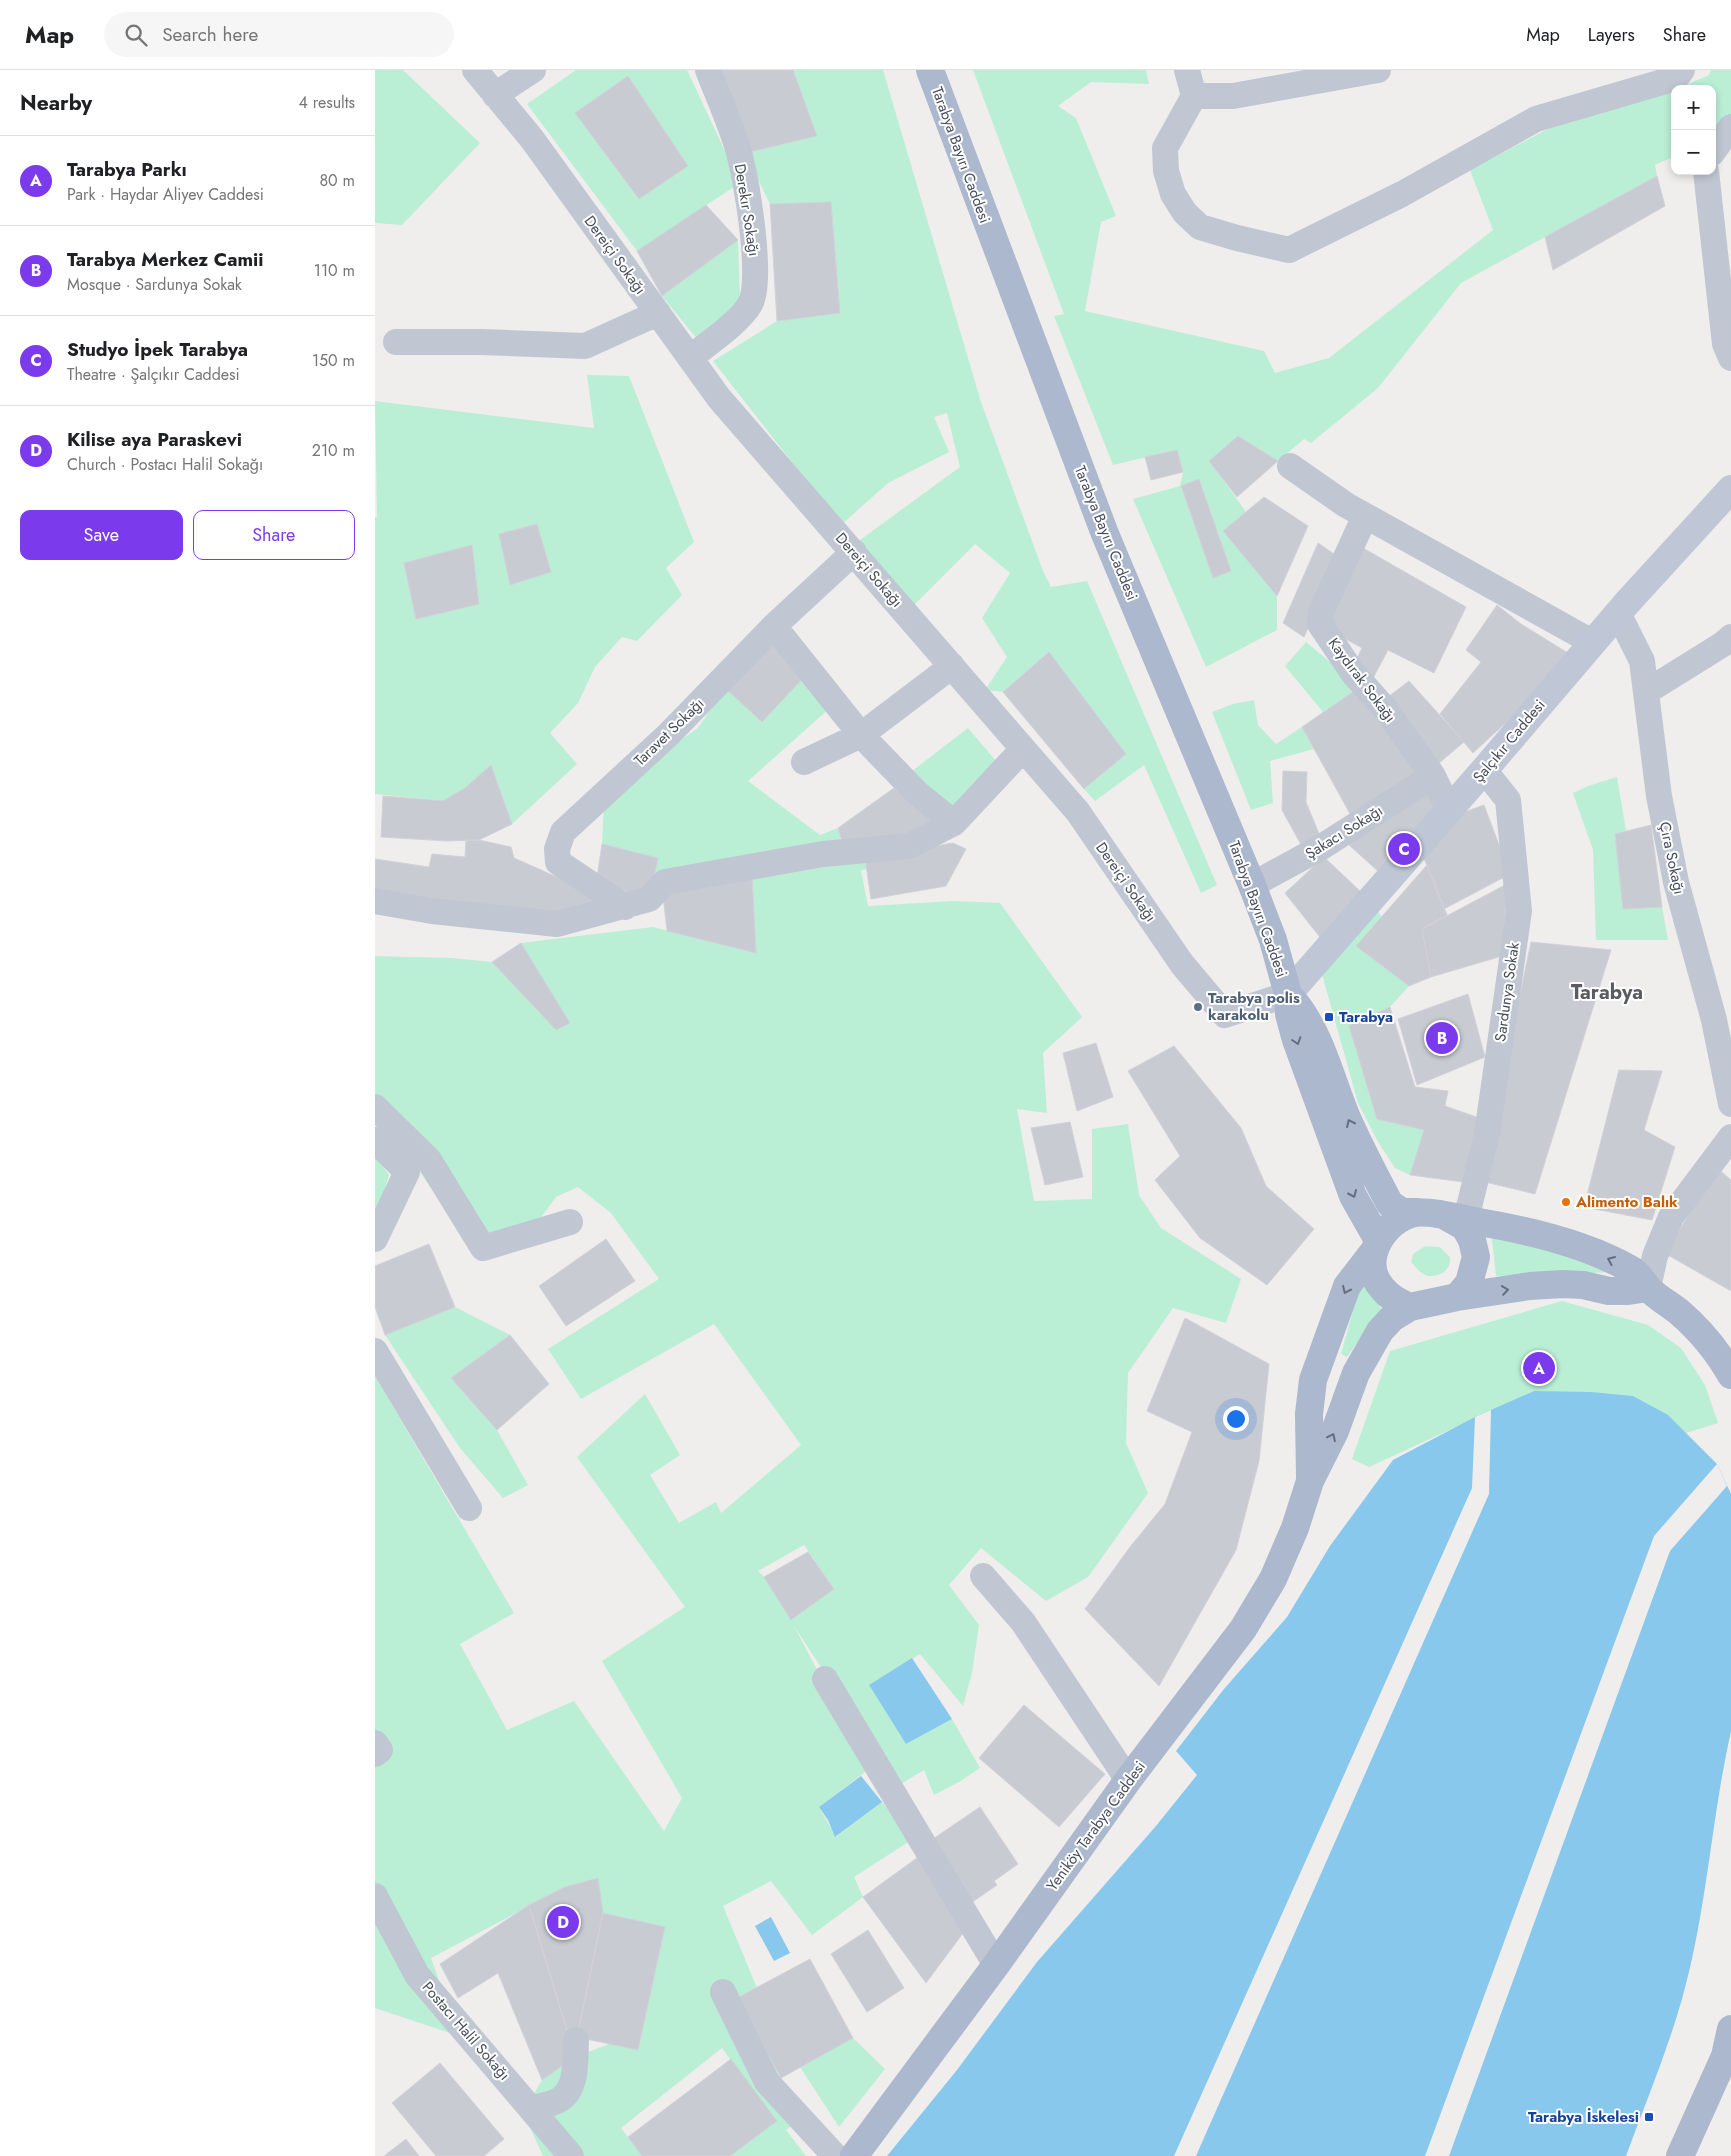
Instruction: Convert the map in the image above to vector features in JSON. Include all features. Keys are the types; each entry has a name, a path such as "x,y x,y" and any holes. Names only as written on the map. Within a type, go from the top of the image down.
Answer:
{"main road":[{"name":"Tarabya Bayırı Caddesi","path":"930,70 1105,534 1273,940 1288,994 1289,1014 1296,1040 1353,1196 1376,1246"},
{"name":"Şalçıkır Caddesi","path":"1288,994 1618,613 1731,489"},
{"name":"Tarabya Bayırı Caddesi","path":"1288,994 1303,1012 1317,1036 1347,1117 1390,1204 1402,1212 1417,1212"},
{"path":"1310,1481 1309,1414 1313,1380 1347,1286 1394,1222 1417,1212 1432,1212 1456,1218 1518,1228 1602,1256 1630,1268 1640,1276 1648,1288 1688,1320 1711,1345 1731,1375"},
{"path":"1456,1218 1465,1227 1472,1240 1476,1257 1469,1283 1457,1297"},
{"path":"1376,1246 1373,1273 1381,1287 1392,1298 1410,1307"},
{"path":"1310,1481 1335,1431 1356,1373 1365,1356 1380,1331 1392,1318 1410,1307 1457,1297 1530,1286 1583,1285 1609,1291 1648,1288"},
{"name":"Yeniköy Tarabya Caddesi","path":"855,2156 1128,1780 1243,1629 1273,1579 1295,1528 1310,1481"},
{"path":"1680,2156 1728,2057 1731,2029"}],"street":[{"name":"Dereiçi Sokağı","path":"475,70 532,139 719,398 1078,812 1182,964 1225,1015 1288,994"},
{"path":"495,95 533,70"},
{"name":"Derekır Sokağı","path":"691,358 743,314 751,303 755,286 755,248 738,150 708,70"},
{"path":"1187,70 1194,96 1165,148 1166,171 1173,194 1185,213 1200,227 1289,250 1402,194 1536,119 1675,78 1682,70"},
{"path":"1194,96 1233,96 1378,70"},
{"path":"1716,148 1731,127"},
{"path":"1706,175 1725,344 1731,358"},
{"path":"396,342 481,342 585,346 658,313"},
{"path":"1289,466 1345,505 1593,642"},
{"name":"Kaydırak Sokağı","path":"1365,516 1321,612 1321,624 1353,673 1386,710 1433,776 1449,810"},
{"name":"Taravet Sokağı","path":"625,907 557,862 557,849 563,832 668,735 774,626 854,552"},
{"name":"Çıra Sokağı","path":"1618,613 1642,661 1659,796 1674,873 1714,1020 1731,1104"},
{"path":"774,626 861,735 917,792 954,823"},
{"path":"1645,692 1731,637"},
{"path":"803,762 861,735 952,666"},
{"path":"375,901 432,911 557,924 625,907 649,898 665,882 823,854 909,846 954,823 1023,749"},
{"name":"Sardunya Sokak","path":"1456,1218 1487,1134 1519,911 1508,800 1484,770"},
{"name":"Şakacı Sokağı","path":"1252,886 1320,848 1433,776"},
{"path":"375,1107 429,1160 483,1248 570,1222"},
{"path":"1648,1288 1655,1256 1671,1217 1731,1137"},
{"path":"375,1140 407,1172 375,1239"},
{"path":"375,1351 469,1508"},
{"path":"983,1576 1023,1622 1128,1780"},
{"path":"825,1680 996,1964"},
{"name":"Postacı Halil Sokağı","path":"375,1896 417,1975 571,2156"},
{"path":"723,1992 767,2082 835,2156"},
{"path":"532,2108 558,2100 567,2094 574,2074 576,2040"}],"green space":[{"path":"375,70 403,70 480,143 402,225 375,223"},
{"path":"576,70 687,70 740,183 637,251 527,104","holes":["628,76 688,166 639,199 575,113"]},
{"path":"793,70 883,70 981,402 1043,571 1051,587 1087,581 1217,885 1201,893 1144,765 1095,801 1084,789 1126,754 1049,653 1003,692 985,690 1007,657 982,618 1010,573 975,544 912,607 860,540 960,467 947,413 934,417 949,452 888,483 841,525 713,361 777,321 840,313 831,202 770,204 745,153 817,136"},
{"path":"973,70 1146,70 1149,84 1091,82 1058,106 1076,118 1116,216 1101,222 1085,311 1264,351 1275,373 1329,358 1493,230 1470,170 1548,129 1671,91 1671,158 1655,165 1657,176 1461,283 1378,388 1311,443 1304,439 1278,461 1238,436 1210,461 1246,512 1223,531 1277,596 1277,630 1206,667 1133,499 1180,486 1183,472 1177,450 1113,465 1054,316 1064,314","holes":["1199,479 1231,571 1213,578 1181,487"]},
{"path":"1711,70 1731,70 1731,134 1716,140 1716,85 1686,85 1709,75"},
{"path":"738,240 740,301 707,351 662,296"},
{"path":"587,375 629,376 694,542 666,568 682,595 637,641 622,637 595,667 578,703 550,733 577,764 512,824 491,765 465,788 443,801 375,794 375,518 377,517 375,401 594,428","holes":["536,524 551,572 510,585 499,534","472,546 479,603 416,618 404,563"]},
{"path":"1306,642 1360,687 1323,712 1285,666"},
{"path":"806,675 831,707 748,781 820,835 838,828 846,853 865,858 867,869 861,870 868,906 953,901 1000,903 1082,1017 1043,1053 1047,1113 1017,1109 1034,1201 1092,1199 1092,1129 1128,1124 1139,1195 1161,1228 1241,1279 1226,1323 1173,1308 1128,1373 1126,1443 1148,1493 1088,1577 1046,1601 981,1548 949,1585 979,1625 972,1673 963,1706 920,1654 869,1685 906,1744 952,1719 980,1768 934,1795 924,1770 896,1787 868,1739 794,1626 869,1769 819,1807 836,1837 882,1802 913,1839 854,1877 863,1897 812,1935 771,1881 723,1906 757,1988 781,2078 799,2120 786,2130 806,2156 730,2156 776,2121 722,2048 621,2128 642,2156 543,2156 523,2112 542,2080 575,2057 609,2044 638,2050 665,1927 603,1913 597,1878 565,1887 431,1958 459,2036 375,2008 375,1376 514,1613 460,1644 507,1730 574,1701 664,1831 682,1798 602,1661 685,1607 577,1457 645,1394 680,1455 650,1475 679,1523 716,1502 721,1513 801,1445 714,1324 581,1399 548,1349 659,1279 611,1213 578,1187 556,1197 539,1220 471,1248 404,1148 375,1122 375,956 452,958 492,962 556,1030 570,1023 521,943 653,927 756,953 752,874 653,882 658,858 602,844 604,804 663,752 698,728 725,688 762,722","holes":["804,1545 834,1589 792,1620 764,1577 758,1571"]},
{"path":"1254,700 1258,725 1276,744 1302,727 1314,749 1270,761 1273,803 1251,810 1212,712 1233,704"},
{"path":"968,728 1002,768 944,817 907,775"},
{"path":"1617,777 1626,831 1615,834 1623,908 1662,907 1668,940 1596,940 1593,850 1573,793"},
{"path":"1373,905 1382,917 1356,946 1409,986 1390,1007 1349,1027 1377,1119 1424,1130 1410,1175 1395,1168 1377,1140 1358,1103 1320,967"},
{"path":"375,1155 389,1175 377,1216 375,1217"},
{"path":"1491,1231 1621,1272 1496,1276"},
{"path":"1425,1246 1440,1247 1450,1257 1449,1266 1444,1272 1427,1276 1419,1271 1411,1262 1413,1254"},
{"path":"1365,1279 1383,1312 1365,1331 1347,1357 1341,1354 1356,1300"},
{"path":"1562,1301 1648,1325 1681,1348 1705,1385 1718,1423 1686,1433 1632,1396 1534,1391 1369,1467 1352,1459 1390,1351"},
{"path":"455,1307 510,1335 451,1378 497,1430 528,1485 503,1498 460,1448 385,1335"},
{"path":"853,2038 885,2069 839,2127 800,2067"}],"water":[{"path":"1534,1391 1591,1392 1633,1396 1668,1415 1717,1464 1731,1494 1731,1731 1718,1798 1697,1933 1682,1999 1670,2039 1626,2156 887,2156 957,2070 1037,1962 1156,1826 1197,1775 1176,1751 1224,1689 1287,1617 1330,1546 1393,1460 1475,1417"},
{"path":"912,1658 952,1719 906,1744 869,1685"},
{"path":"861,1776 882,1802 835,1837 828,1820 819,1807"},
{"path":"771,1917 790,1953 774,1961 755,1926"}],"pier":[{"path":"1491,1410 1489,1494 1196,2156 1174,2156 1472,1488 1475,1417"},
{"path":"1717,1464 1727,1486 1670,1551 1449,2156 1425,2156 1654,1536"}],"building":[{"path":"716,70 793,70 817,136 745,153"},
{"path":"628,76 688,166 639,199 575,113"},
{"path":"1657,176 1665,206 1553,270 1545,237"},
{"path":"831,202 840,313 777,321 770,204"},
{"path":"706,205 738,240 662,296 637,251"},
{"path":"1238,436 1278,461 1237,497 1209,461"},
{"path":"1177,450 1183,472 1151,480 1145,457"},
{"path":"1199,479 1231,571 1213,578 1181,486"},
{"path":"1264,497 1308,526 1277,596 1223,531"},
{"path":"537,524 551,572 510,585 499,534"},
{"path":"1318,543 1340,558 1304,637 1283,623"},
{"path":"472,545 479,604 416,619 404,563"},
{"path":"1363,548 1466,607 1434,673 1388,650 1371,682 1352,669 1362,648 1324,627"},
{"path":"1497,605 1521,624 1576,658 1473,753 1440,714 1481,662 1466,650"},
{"path":"773,640 806,675 762,722 725,688"},
{"path":"1049,652 1126,754 1084,789 1003,692"},
{"path":"1409,681 1464,742 1432,769 1384,700"},
{"path":"1360,687 1424,773 1354,821 1302,727"},
{"path":"491,765 512,824 479,840 447,841 381,837 383,796 443,801 465,788"},
{"path":"1283,771 1307,772 1306,802 1322,841 1305,852 1282,810"},
{"path":"894,788 946,832 846,853 838,828"},
{"path":"1424,788 1441,805 1379,872 1349,845"},
{"path":"1484,805 1510,874 1444,909 1422,853 1453,816"},
{"path":"1651,825 1662,907 1623,909 1615,834"},
{"path":"466,840 479,840 511,847 514,858 566,881 605,910 557,921 375,900 375,859 429,867 432,854 465,857"},
{"path":"953,843 966,849 946,886 871,899 865,858"},
{"path":"602,844 658,858 650,897 596,884"},
{"path":"1324,857 1361,892 1323,941 1285,893"},
{"path":"1427,865 1447,915 1422,929 1431,977 1409,986 1356,946"},
{"path":"752,874 756,953 667,931 662,886"},
{"path":"1505,885 1506,903 1502,956 1431,977 1422,929"},
{"path":"1531,942 1611,950 1535,1194 1481,1181"},
{"path":"521,943 570,1023 556,1030 492,962"},
{"path":"1468,994 1485,1057 1417,1085 1398,1019"},
{"path":"1390,1007 1415,1087 1448,1091 1445,1106 1482,1119 1471,1183 1410,1175 1424,1130 1377,1119 1349,1026"},
{"path":"1096,1043 1113,1097 1077,1111 1063,1053"},
{"path":"1174,1046 1241,1128 1266,1186 1314,1229 1267,1285 1200,1238 1155,1180 1180,1156 1128,1071"},
{"path":"1619,1070 1662,1071 1644,1130 1675,1147 1652,1220 1584,1207"},
{"path":"1070,1122 1083,1177 1045,1185 1031,1128"},
{"path":"1716,1167 1731,1180 1731,1291 1666,1254"},
{"path":"606,1239 635,1281 566,1326 539,1286"},
{"path":"429,1244 455,1307 385,1335 375,1307 375,1266"},
{"path":"1185,1318 1269,1364 1259,1461 1236,1550 1159,1686 1085,1609 1130,1547 1165,1504 1192,1432 1147,1411"},
{"path":"510,1335 549,1384 497,1430 451,1378"},
{"path":"808,1552 834,1589 791,1620 764,1577"},
{"path":"1024,1705 1105,1774 1059,1827 979,1758"},
{"path":"980,1807 1018,1864 994,1881 997,1885 968,1905 927,1843"},
{"path":"921,1855 969,1925 926,1983 863,1897"},
{"path":"598,1878 603,1913 577,2037 569,2037 529,1905 565,1887"},
{"path":"529,1905 575,2057 542,2080 498,1973 458,1998 440,1964"},
{"path":"603,1913 665,1927 638,2050 577,2037"},
{"path":"868,1930 904,1988 867,2012 831,1954"},
{"path":"810,1959 853,2038 781,2078 737,1998"},
{"path":"731,2059 777,2121 730,2156 642,2156 628,2137"},
{"path":"440,2063 504,2139 484,2156 436,2156 392,2103"},
{"path":"406,2139 419,2156 384,2156"}],"place":[{"name":"Studyo İpek Tarabya","path":"1404,849"},
{"name":"Tarabya polis karakolu","path":"1198,1007"},
{"name":"Tarabya","path":"1329,1017"},
{"name":"Tarabya Merkez Camii","path":"1442,1038"},
{"name":"Alimento Balık","path":"1566,1202"},
{"name":"Tarabya Parkı","path":"1539,1368"},
{"name":"Kilise aya Paraskevi","path":"563,1922"},
{"name":"Tarabya İskelesi","path":"1649,2117"}],"district":[{"name":"Tarabya","path":"1607,992"}]}
